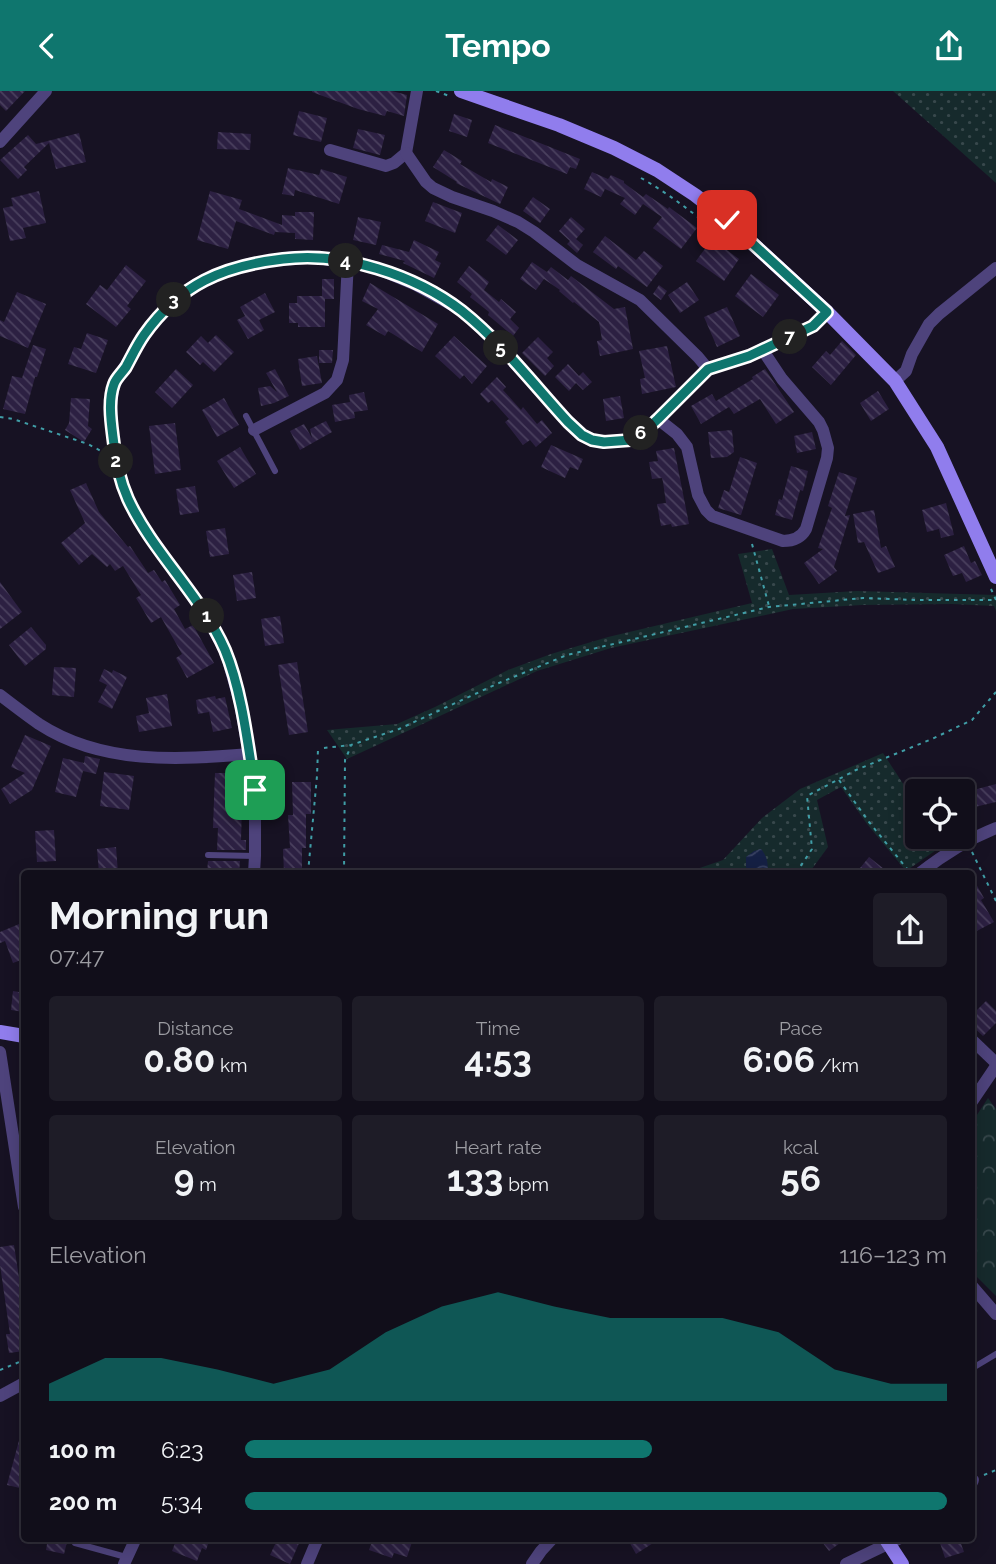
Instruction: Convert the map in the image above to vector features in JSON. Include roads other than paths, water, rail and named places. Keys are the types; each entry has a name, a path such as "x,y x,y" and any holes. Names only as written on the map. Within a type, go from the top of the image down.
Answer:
{"street":[{"path":"0,142 46,91"},
{"path":"417,91 407,153 426,182 452,197 518,222 583,269 640,300 708,369"},
{"path":"459,95 559,125 614,148 657,170 727,220 827,312 895,381 937,447 993,583"},
{"path":"330,150 386,166 407,153"},
{"path":"254,870 255,790 240,703 226,653 207,617 142,526 127,498 115,458 111,428 114,384 151,325 181,294 206,279 229,270 293,257 371,265 394,274 461,310 492,338 582,435 604,442 631,440 645,431 708,369 749,356 813,326 827,312"},
{"path":"254,430 325,393 337,380 343,360 348,261"},
{"path":"895,381 906,371 929,324 996,268"},
{"path":"658,419 677,434 687,447 698,495 712,516 783,541 791,541 804,534 828,448 819,422 782,379 762,349"},
{"path":"0,695 41,725 98,749 166,759 250,754"},
{"path":"924,870 967,842 996,828"},
{"path":"0,1032 21,1036"},
{"path":"975,1043 996,1064 975,1097"},
{"path":"0,1052 19,1140 21,1167"},
{"path":"975,1289 996,1314"},
{"path":"0,1396 21,1385"},
{"path":"125,1560 134,1542"},
{"path":"307,1564 316,1542"},
{"path":"532,1564 549,1542"},
{"path":"846,1564 887,1542"},
{"path":"892,1542 902,1564"}],"lane":[{"path":"246,416 275,471"},
{"path":"208,855 255,856"},
{"path":"975,1367 996,1354"},
{"path":"75,1542 125,1560"}],"water":[{"path":"761,849 765,854 767,870 748,870 746,857"}]}
